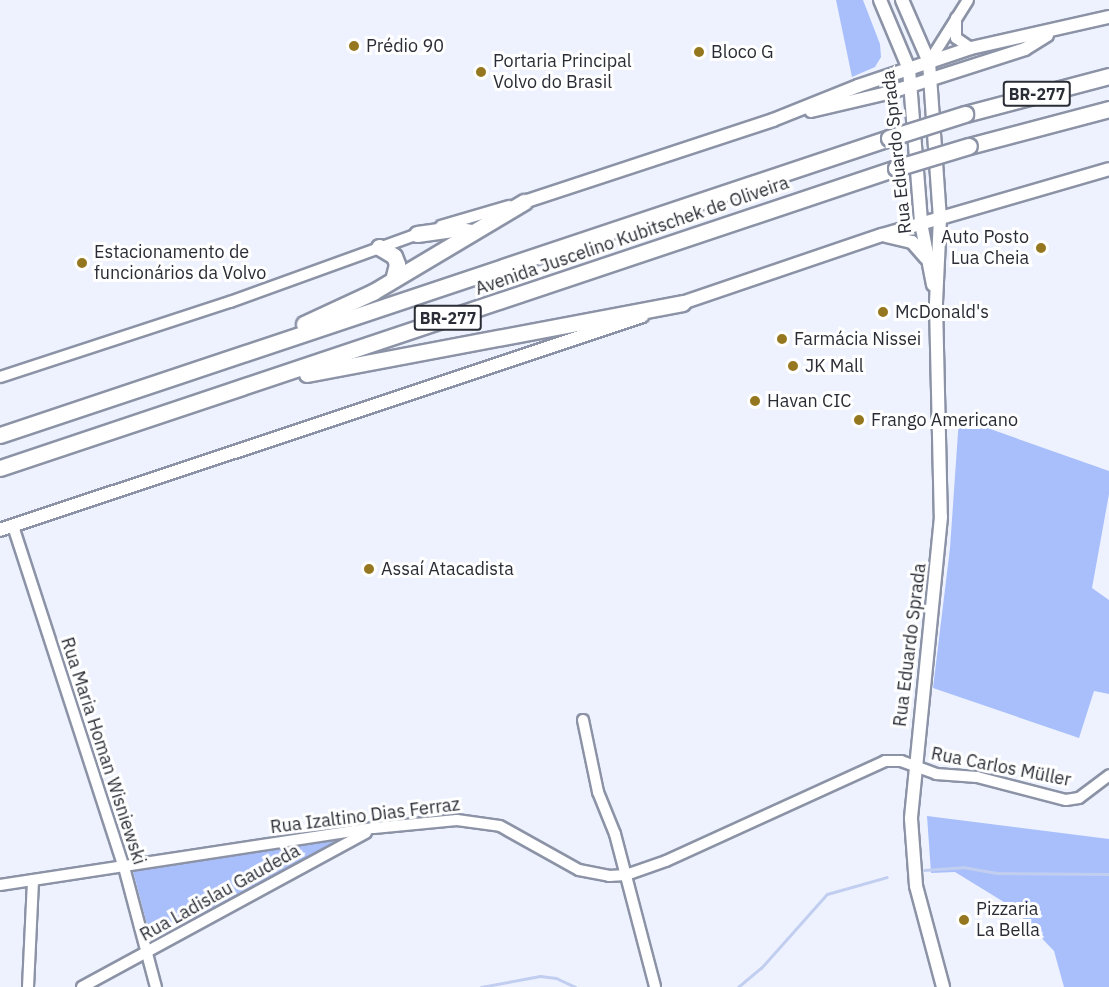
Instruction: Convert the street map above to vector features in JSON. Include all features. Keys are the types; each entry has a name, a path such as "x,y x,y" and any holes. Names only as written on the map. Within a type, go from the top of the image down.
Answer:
{"highway":[{"name":"Avenida Juscelino Kubitschek de Oliveira","path":"0,435 889,138 965,114 1109,76"},
{"name":"Avenida Juscelino Kubitschek de Oliveira","path":"0,468 896,168 1109,109"},
{"path":"26,426 310,321 393,280 524,202"},
{"path":"417,234 453,229 471,232"},
{"path":"379,247 394,256 397,264 393,280"},
{"path":"251,384 682,303"}],"main road":[{"name":"Rua Eduardo Sprada","path":"880,0 909,69 921,223 936,304"},
{"name":"Rua Eduardo Sprada","path":"902,0 930,62 940,218 936,304 941,517 914,766 913,865 920,906 943,987"},
{"path":"524,202 773,120 971,48 1023,35 1051,33 1109,17"},
{"path":"773,120 911,85 1025,49 1051,33"},
{"path":"0,531 882,235 1109,169"},
{"path":"882,235 912,242 928,260"}],"street":[{"path":"930,62 957,13 968,0"},
{"path":"957,13 956,38 971,48"},
{"path":"0,377 219,305 417,234 524,202"},
{"name":"Rua Maria Homan Wisniewski","path":"13,526 124,867 156,987"},
{"path":"583,720 598,792 626,874 655,987"},
{"name":"Rua Izaltino Dias Ferraz","path":"0,885 374,828 457,820 492,823 579,870 609,876 626,874 666,861 885,761 914,766"},
{"name":"Rua Carlos Müller","path":"914,766 936,774 977,777 1066,800 1079,798 1109,775"},
{"name":"Rua Ladislau Gaudeda","path":"82,987 374,828"},
{"path":"27,987 33,880"}],"shaded area":[{"path":"836,0 863,0 880,44 881,57 875,67 852,77"},
{"path":"959,418 1109,471 1109,494 1092,588 1109,600 1109,694 1094,691 1079,738 933,688 950,548"},
{"path":"927,816 1109,839 1109,987 1064,987 1054,951 1012,907 955,872 931,873"},
{"path":"344,838 152,943 133,871"}],"waterway":[{"path":"924,870 963,867 996,873 1108,874"},
{"path":"738,987 761,968 827,894 887,877"},
{"path":"481,987 540,976 556,978 575,987"}],"place":[{"name":"Prédio 90","path":"354,46"},
{"name":"Bloco G","path":"699,52"},
{"name":"Portaria Principal Volvo do Brasil","path":"481,72"},
{"name":"Auto Posto Lua Cheia","path":"1041,248"},
{"name":"Estacionamento de funcionários da Volvo","path":"82,263"},
{"name":"McDonald's","path":"883,312"},
{"name":"Farmácia Nissei","path":"782,339"},
{"name":"JK Mall","path":"793,366"},
{"name":"Havan CIC","path":"755,401"},
{"name":"Frango Americano","path":"859,420"},
{"name":"Assaí Atacadista","path":"369,569"},
{"name":"Pizzaria La Bella","path":"964,920"}]}
